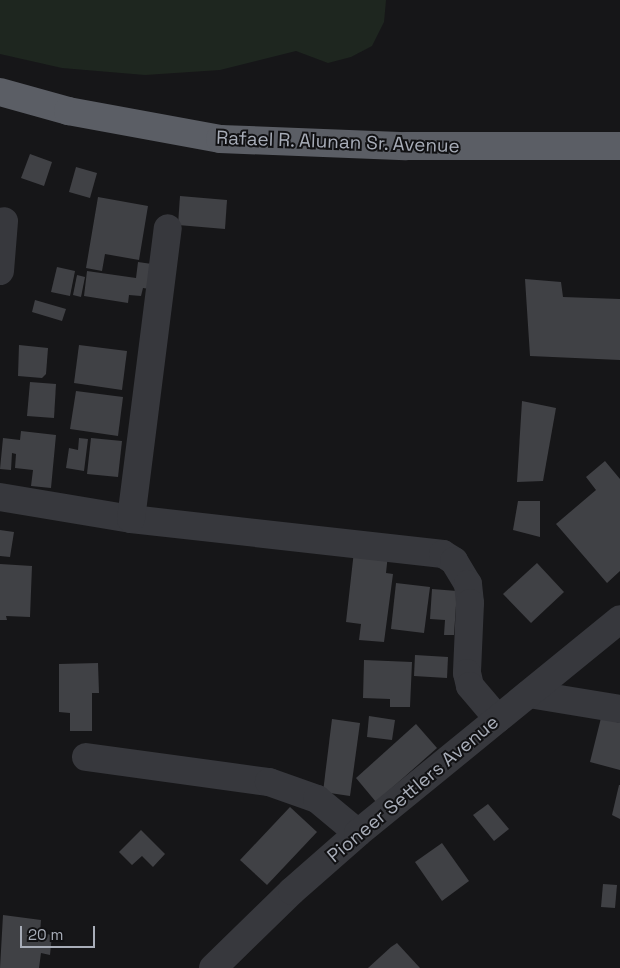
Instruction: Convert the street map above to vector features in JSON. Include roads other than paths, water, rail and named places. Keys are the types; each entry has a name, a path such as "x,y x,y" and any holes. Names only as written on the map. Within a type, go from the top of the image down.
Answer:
{"highway":[{"name":"Rafael R. Alunan Sr. Avenue","path":"0,92 68,111 220,139 406,146 620,146"}],"street":[{"path":"0,271 4,221"},
{"path":"131,519 168,228"},
{"path":"0,497 131,519 443,554 454,561 468,584 470,603 467,672 470,686 498,719"},
{"name":"Pioneer Settlers Avenue","path":"213,968 292,891 358,833 620,619"},
{"path":"529,694 620,708"},
{"path":"86,757 285,786 317,799 358,833"}]}
